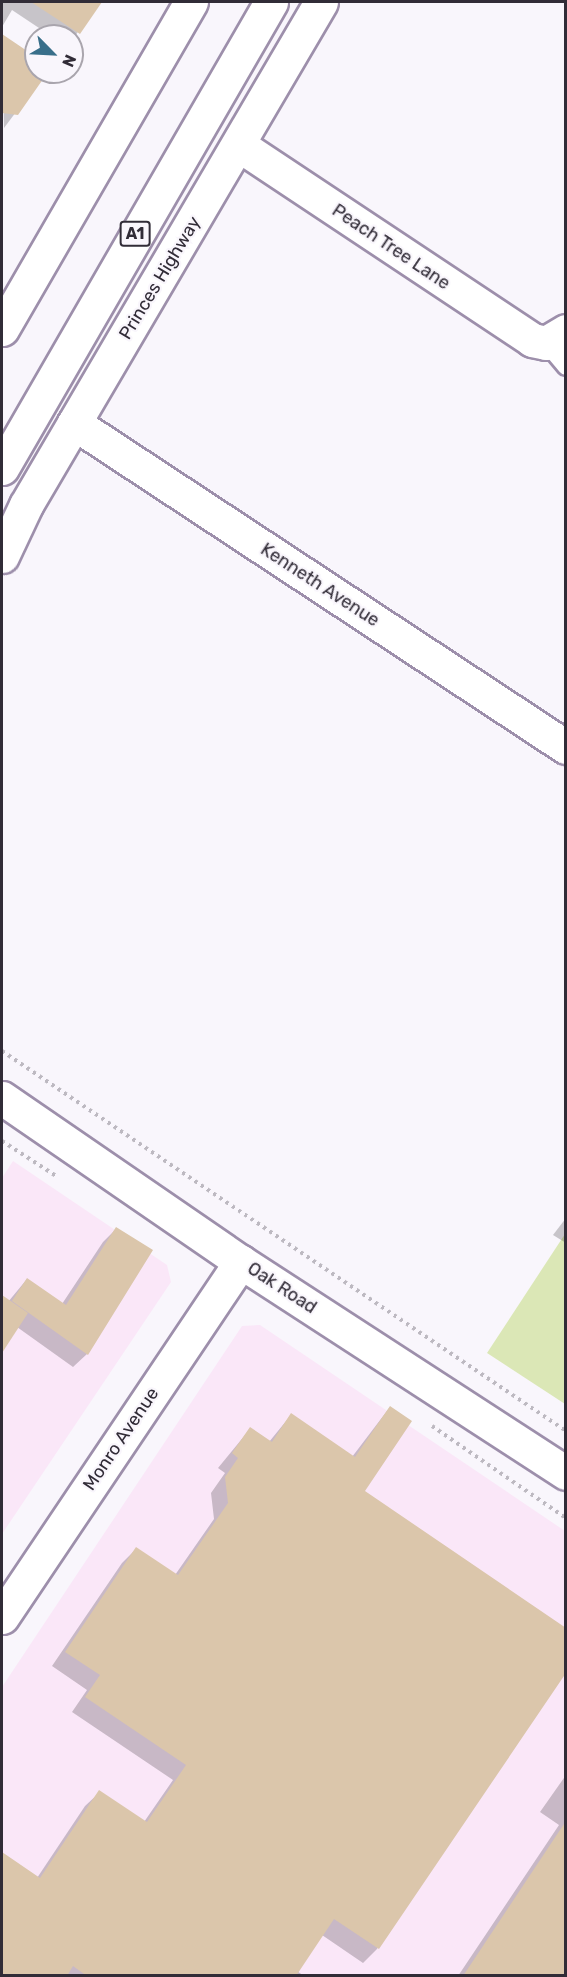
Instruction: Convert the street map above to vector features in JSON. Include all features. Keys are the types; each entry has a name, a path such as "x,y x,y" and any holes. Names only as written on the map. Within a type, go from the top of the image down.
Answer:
{"main road":[{"path":"2,329 190,2"},
{"name":"A1","path":"2,468 271,2"},
{"name":"Princes Highway","path":"2,556 74,423 321,2"},
{"name":"Peach Tree Lane","path":"239,145 521,334 559,347"},
{"name":"Kenneth Avenue","path":"74,423 566,747"},
{"name":"Oak Road","path":"2,1098 240,1262 566,1473"},
{"name":"Monro Avenue","path":"2,1617 240,1262"}],"path":[{"path":"2,1051 566,1431"}],"shaded area":[{"path":"13,1161 167,1265 171,1282 2,1534 2,1178"},
{"path":"260,1325 565,1531 565,1975 2,1976 2,1687 242,1326"}],"green space":[{"path":"565,1234 565,1404 487,1353"}],"building":[{"path":"31,2 102,2 84,28 84,24 65,24"},
{"path":"2,34 24,49 24,84 40,84 18,115 2,113"},
{"path":"116,1227 153,1250 88,1355 12,1301 27,1278 66,1305"},
{"path":"2,1295 28,1313 2,1353"},
{"path":"390,1406 412,1421 365,1491 566,1628 566,1673 379,1949 334,1919 296,1976 87,1976 73,1966 67,1976 2,1976 2,1852 40,1878 99,1790 147,1822 186,1765 85,1697 100,1675 65,1652 136,1547 178,1575 228,1503 225,1477 238,1458 232,1453 250,1427 272,1442 291,1413 355,1457"},
{"path":"566,1821 566,1976 463,1976"}]}
